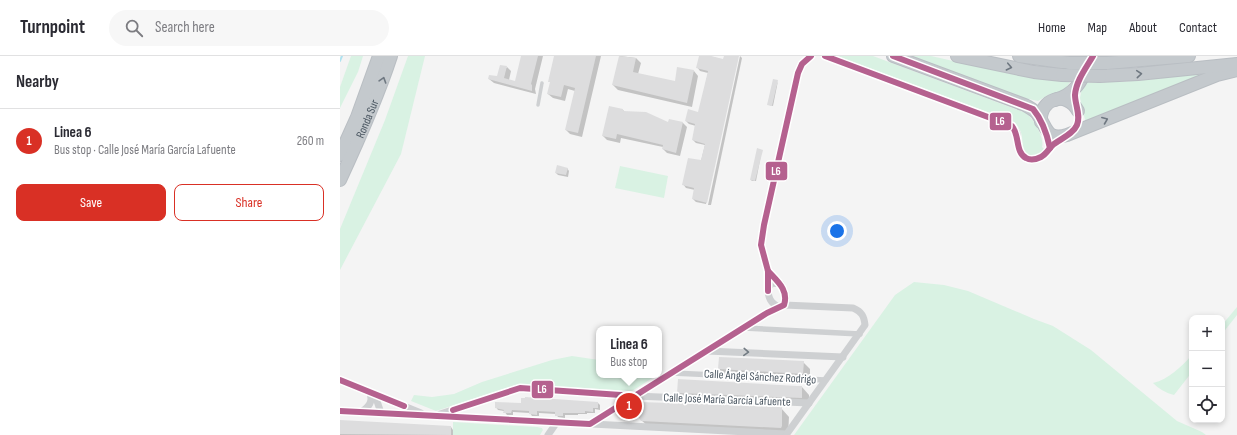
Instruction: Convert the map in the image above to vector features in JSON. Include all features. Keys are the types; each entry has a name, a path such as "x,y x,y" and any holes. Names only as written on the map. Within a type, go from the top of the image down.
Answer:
{"highway":[{"name":"Ronda Sur","path":"340,155 357,117 379,56"},
{"name":"Ronda Sur","path":"340,180 362,134 391,56"},
{"path":"893,56 1025,105 1038,115 1044,126 1054,136 1067,135 1217,75 1237,70"},
{"path":"957,56 1034,72 1062,75 1100,76 1138,74 1237,64"},
{"path":"1019,56 1069,63 1107,64 1189,56"},
{"path":"1044,126 1041,116 1044,108 1048,103 1065,97 1076,89 1093,56"},
{"path":"1067,135 1077,125 1079,119 1076,103 1076,89"},
{"path":"1055,100 1061,99 1069,101 1078,111"}],"street":[{"path":"340,411 786,435 865,325 864,317 859,311 853,308 796,306 772,302 769,297 768,271 760,245 798,73 802,64 812,56"},
{"path":"825,56 1012,126 1018,134 1019,150 1023,156 1029,159 1036,159 1044,156 1050,148 1067,135"},
{"path":"1044,126 1050,148"},
{"path":"768,271 784,290 783,304"},
{"path":"769,286 772,283 778,284"},
{"path":"767,313 772,302"},
{"path":"590,424 783,304"},
{"path":"744,328 860,334"},
{"path":"707,351 843,357"},
{"name":"Calle Ángel Sánchez Rodrigo","path":"671,373 825,380"},
{"path":"340,380 426,415"},
{"path":"656,382 657,391 662,397"},
{"name":"Calle José María García Lafuente","path":"434,416 520,388 635,396 809,403"},
{"path":"361,412 367,409 370,404 372,398 370,393"},
{"path":"370,393 376,398 381,413"},
{"path":"389,413 392,411 393,402"},
{"path":"467,405 465,410 469,417"},
{"path":"610,411 609,419 612,425"},
{"path":"548,435 557,422"}],"lane":[{"path":"538,105 542,83"}],"green space":[{"path":"351,56 363,56 358,72 340,108 340,87"},
{"path":"408,56 425,56 401,154 340,270 340,229 385,120"},
{"path":"837,56 873,56 1026,113 1038,128 1042,139 1042,147 1044,149 1038,155 1028,155 1023,149 1020,130 1014,122"},
{"path":"904,56 931,56 1011,74 1070,82 1065,90 1048,95 1038,101 1024,98 1023,100"},
{"path":"1207,73 1087,122 1085,120 1080,98 1083,82 1130,81"},
{"path":"620,166 668,176 664,198 615,188"},
{"path":"914,282 944,285 968,291 1053,326 1091,350 1177,421 1206,435 794,435 895,295"},
{"path":"1237,307 1237,315 1225,330 1225,321"},
{"path":"572,356 596,360 596,378 652,378 632,391 519,384 436,411 411,401 414,395 432,397 454,394 482,382 552,360"},
{"path":"1189,358 1189,376 1174,395 1168,393 1153,383 1164,379 1179,368"},
{"path":"453,422 537,427 542,428 543,430 540,435 453,435"}],"building":[{"path":"521,56 538,56 531,84 532,91 488,79 489,75 497,76 500,65 507,66 504,78 515,81"},
{"path":"554,56 596,56 578,133 565,130 575,88 564,85 561,97 547,94"},
{"path":"619,56 636,58 633,72 675,81 677,67 694,70 687,103 612,85"},
{"path":"699,56 711,56 723,59 724,56 739,56 707,203 692,199 694,188 682,185 688,158 701,160 705,144 692,140 695,124 685,121 688,109 698,112 708,71 696,68"},
{"path":"773,79 778,80 772,106 767,105"},
{"path":"609,106 623,109 623,111 646,112 668,122 669,119 683,122 676,153 662,149 663,145 617,134 616,139 602,136"},
{"path":"757,148 763,150 755,181 750,180"},
{"path":"557,165 568,168 566,175 555,173"},
{"path":"719,357 804,361 803,374 718,369"},
{"path":"678,379 802,386 802,398 677,393"},
{"path":"525,397 598,402 598,408 593,408 593,412 585,411 585,413 563,413 563,416 555,416 555,412 537,411 537,415 529,414 529,411 512,410 511,413 503,413 504,410 495,408 495,402 521,403 521,398"},
{"path":"640,402 782,407 782,426 781,428 641,421 639,418"},
{"path":"340,420 451,426 451,435 340,434"}],"waterway":[{"path":"340,61 342,56"}],"transit line":[{"name":"L6","path":"768,291 768,271 761,245 764,225 798,73 802,64 811,56"},
{"name":"L6","path":"825,56 1012,126 1016,134 1020,152 1026,158 1032,160 1043,156 1054,144 1070,133 1077,125 1078,114 1075,99 1077,85 1093,56"},
{"name":"L6","path":"893,56 1033,109 1044,128 1050,148"},
{"name":"L6","path":"340,411 590,424 767,313 784,305 784,290 768,271"},
{"name":"L6","path":"340,380 404,406"},
{"name":"L6","path":"453,410 520,388 635,396"}],"place":[{"name":"Linea 6","path":"629,406"}]}
